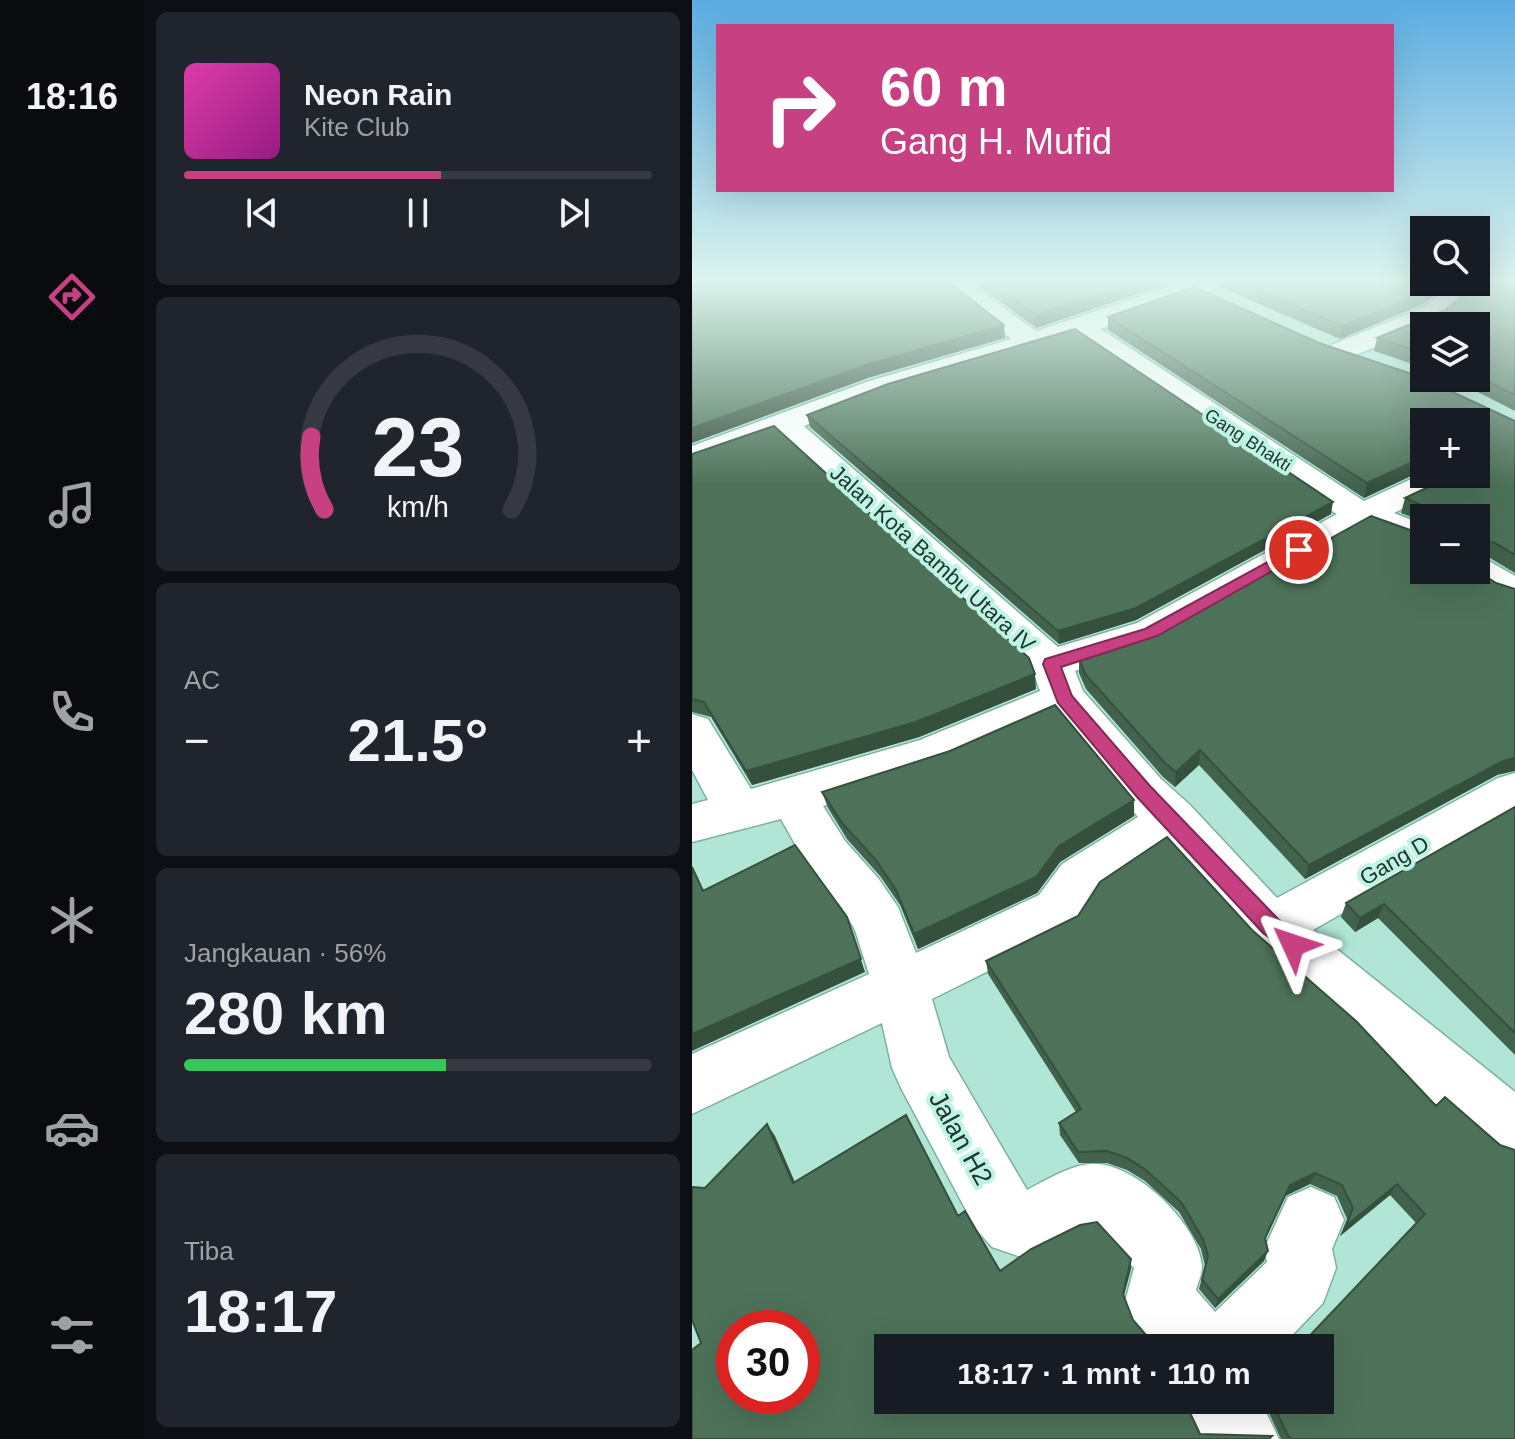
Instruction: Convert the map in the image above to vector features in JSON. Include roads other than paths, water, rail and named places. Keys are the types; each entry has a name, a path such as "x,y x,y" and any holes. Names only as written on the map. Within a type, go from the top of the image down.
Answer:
{"street":[{"path":"692,457 879,387 1005,350"},
{"name":"Gang Bhakti","path":"1114,350 1364,514 1410,532"},
{"path":"1340,350 1384,366"},
{"name":"Jalan Kota Bambu Utara IV","path":"784,425 1058,681 1144,792 1173,819 1270,926 1515,1132"},
{"path":"692,823 793,797 842,779 936,752 1058,681 1364,514 1419,488"},
{"path":"1490,577 1515,592"},
{"path":"692,730 739,811"},
{"name":"Gang D","path":"1270,926 1327,898 1515,791"},
{"path":"793,797 827,855 860,893 879,923 901,987"},
{"path":"692,1085 1058,911 1080,879 1173,819"},
{"name":"Jalan H2","path":"901,987 922,1068 999,1206 1014,1225 1030,1224 1092,1195 1113,1198 1145,1230 1166,1257 1169,1270 1159,1295 1160,1302 1187,1334"},
{"path":"1244,1334 1299,1279 1302,1268 1298,1249 1311,1220"},
{"path":"1227,1414 1241,1439"}]}
